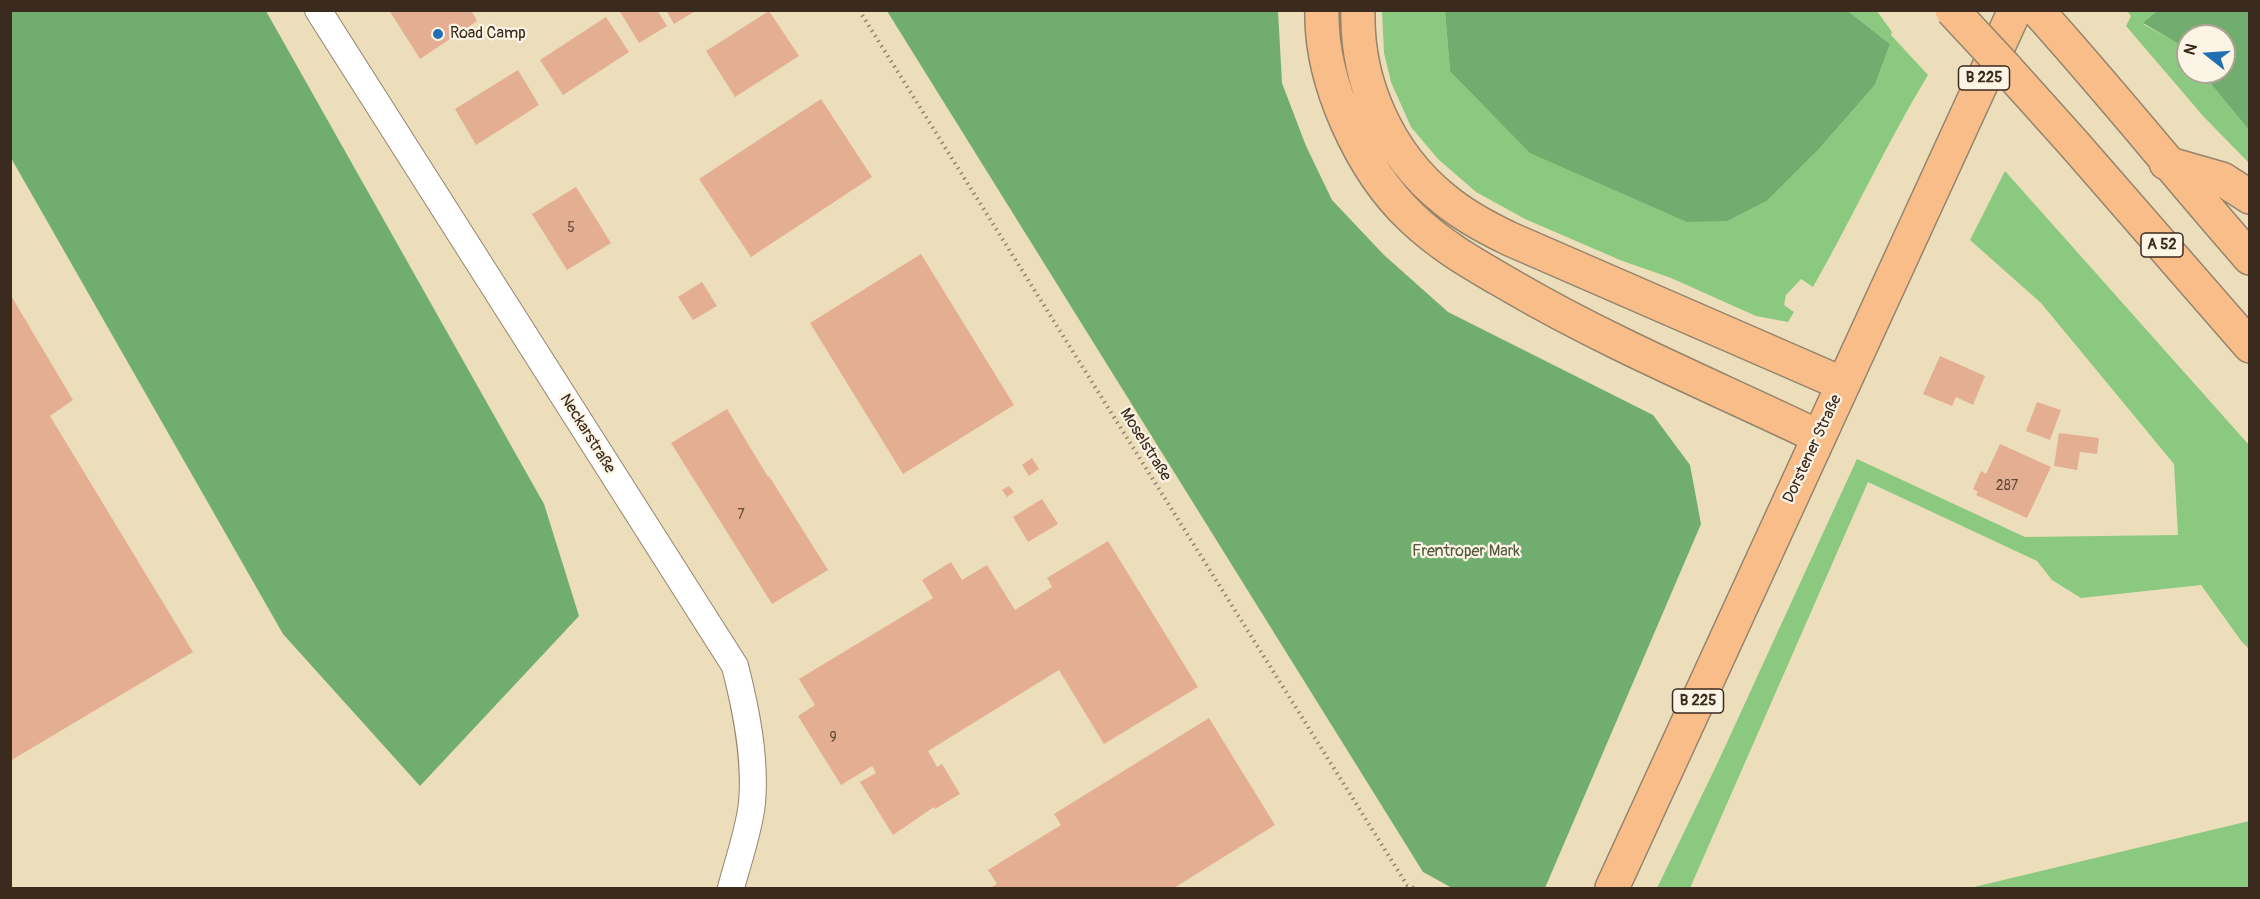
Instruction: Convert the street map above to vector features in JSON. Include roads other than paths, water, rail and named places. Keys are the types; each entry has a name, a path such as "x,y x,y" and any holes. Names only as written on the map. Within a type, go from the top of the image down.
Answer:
{"main road":[{"path":"1322,10 1327,54 1346,123 1374,173 1410,217 1431,236 1458,255 1557,312 1819,437"},
{"path":"1358,10 1362,62 1372,100 1390,136 1406,161 1444,200 1486,228 1843,384"},
{"name":"A 52","path":"1952,10 2075,145 2250,346"},
{"name":"Dorstener Straße","path":"1612,888 2015,10"},
{"path":"2037,10 2104,85 2166,163 2250,258"},
{"path":"2166,163 2222,179 2250,197"}],"street":[{"name":"Neckarstraße","path":"318,10 735,666 743,697 752,757 752,804 730,888"}],"place":[{"name":"Road Camp","path":"438,34"}],"park label":[{"name":"Frentroper Mark","path":"1466,552"}]}
